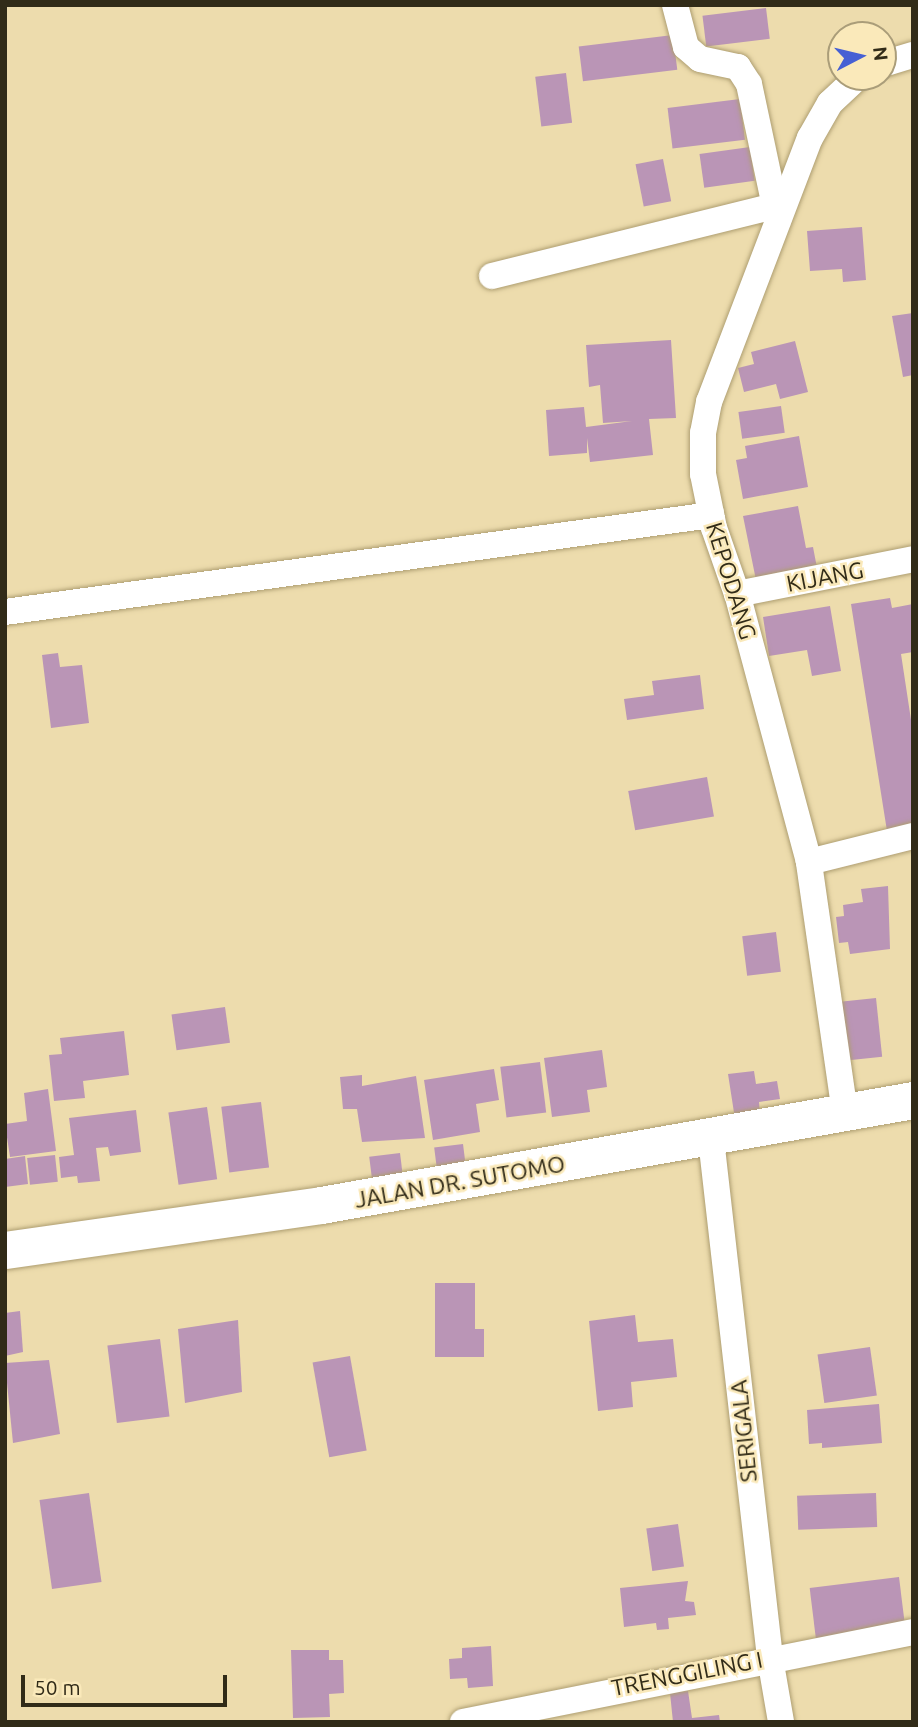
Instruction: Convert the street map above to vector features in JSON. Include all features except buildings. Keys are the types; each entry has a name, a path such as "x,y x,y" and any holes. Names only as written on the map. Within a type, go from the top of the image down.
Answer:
{"street":[{"path":"492,276 776,214 749,84 738,67 700,59 686,47 675,5"},
{"name":"KEPODANG","path":"843,91 830,103 810,138 776,214 709,402 703,474 711,515 737,594 809,862 845,1113"},
{"path":"5,612 711,515"},
{"name":"KIJANG","path":"737,594 913,559"},
{"path":"809,862 913,836"},
{"name":"JALAN DR. SUTOMO","path":"5,1250 321,1205 710,1139 913,1100"},
{"name":"SERIGALA","path":"710,1139 770,1658 781,1722"},
{"name":"TRENGGILING I","path":"463,1722 770,1658 913,1632"}]}
